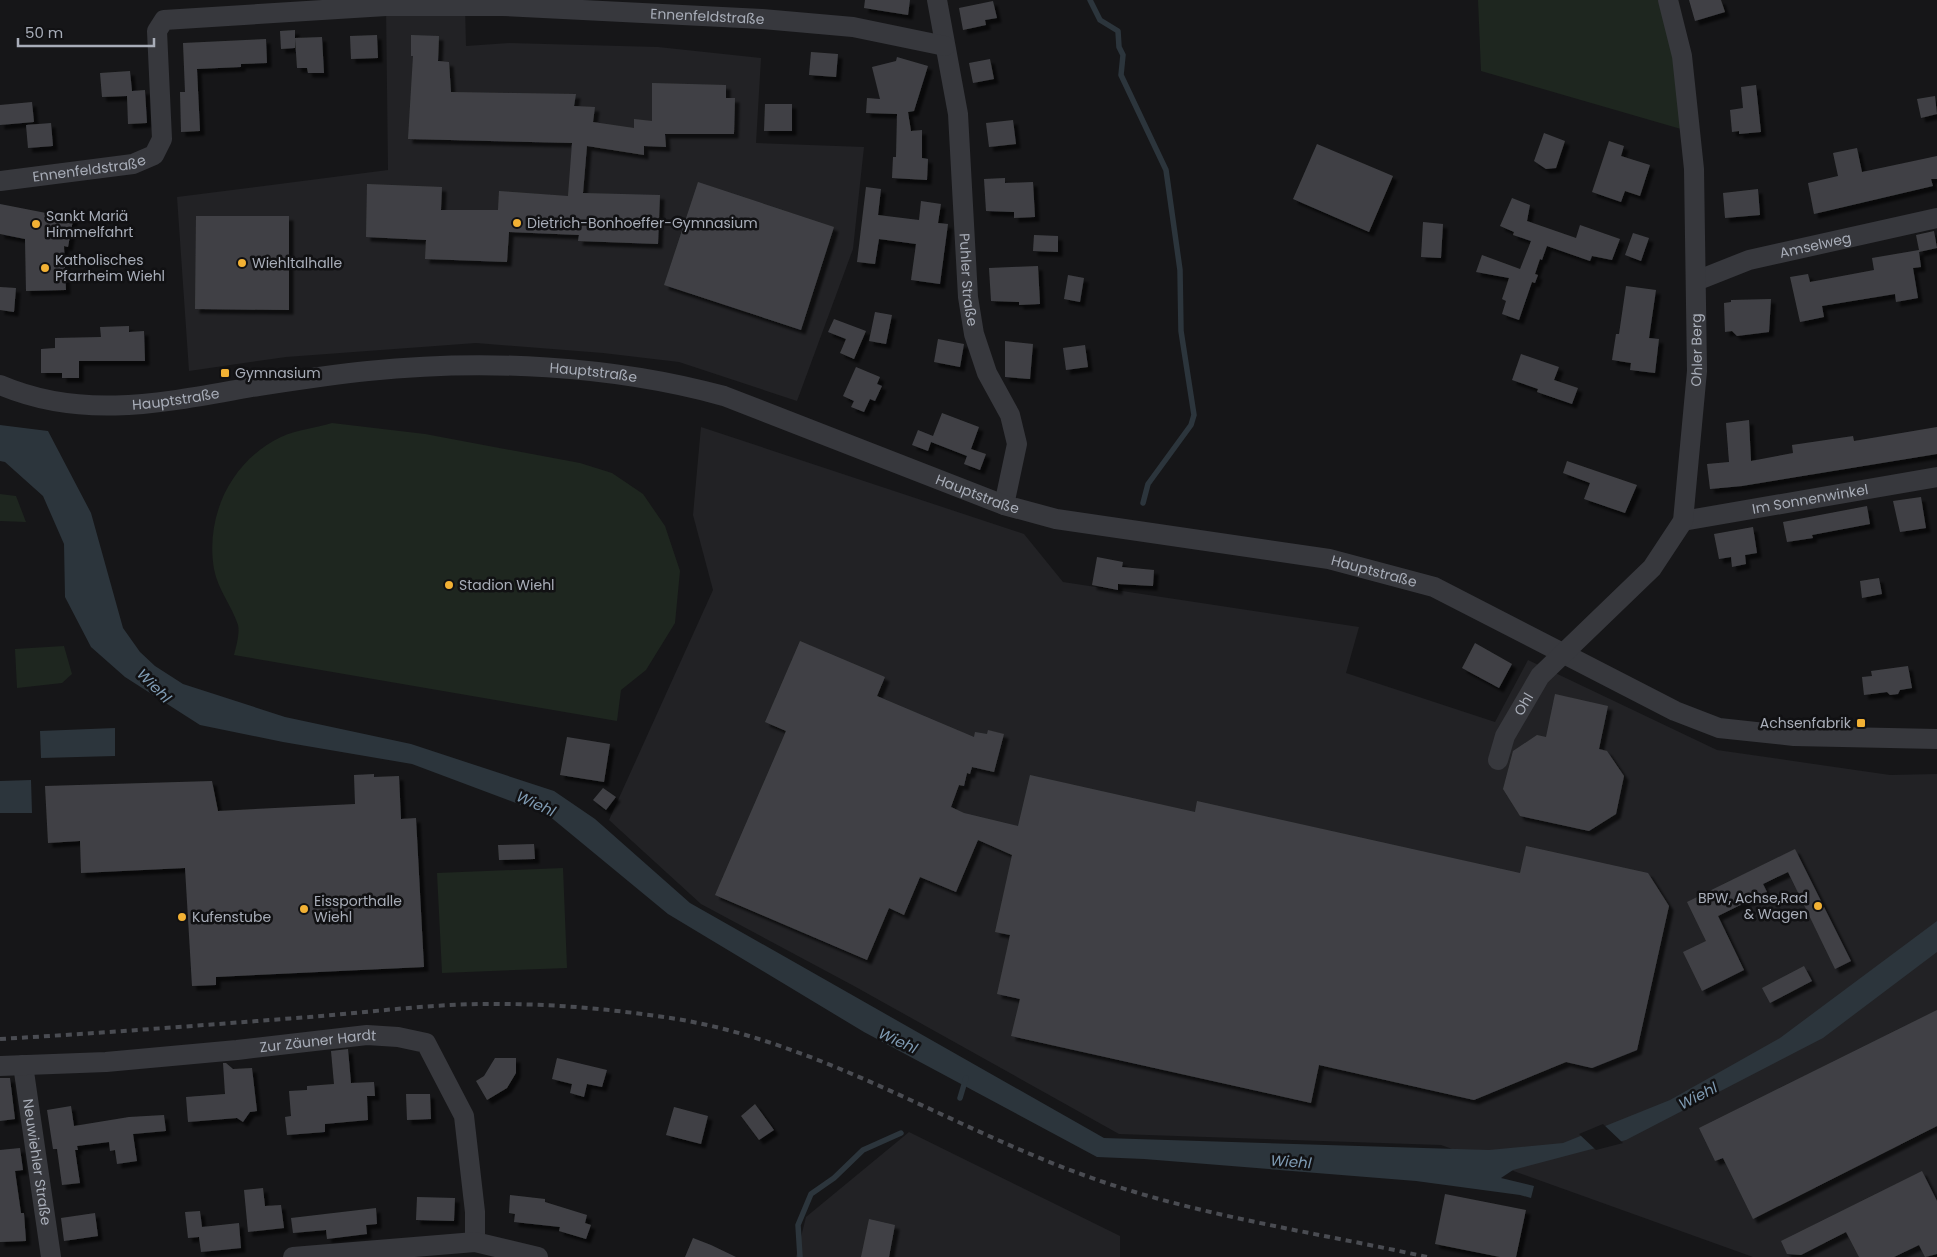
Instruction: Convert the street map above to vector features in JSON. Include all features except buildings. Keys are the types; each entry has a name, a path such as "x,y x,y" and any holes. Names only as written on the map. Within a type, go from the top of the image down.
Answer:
{"street":[{"name":"Puhler Straße","path":"937,0 958,114 968,297 974,334 987,373 1010,415 1017,444 1004,505"},
{"name":"Ohler Berg","path":"1563,655 1652,568 1683,521 1697,371 1694,169 1682,56 1668,0"},
{"name":"Ennenfeldstraße","path":"0,181 133,164 154,155 162,140 157,31 164,20 386,6 503,6 762,19 844,26 945,46"},
{"name":"Amselweg","path":"1696,281 1749,260 1937,218"},
{"name":"Hauptstraße","path":"0,385 54,402 107,407 168,403 333,375 444,365 530,367 635,377 693,387 724,396 1004,505 1056,519 1329,559 1434,587 1675,711 1720,728 1794,736 1937,739"},
{"name":"Im Sonnenwinkel","path":"1683,521 1937,477"},
{"name":"Ohl","path":"1498,760 1505,736 1540,676 1563,655"},
{"name":"Zur Zäuner Hardt","path":"0,1066 106,1062 227,1051 367,1035 398,1037 426,1043 464,1116 475,1212 474,1242"},
{"name":"Neuwiehler Straße","path":"23,1065 51,1257"},
{"path":"293,1257 474,1242 538,1257"}],"shaded area":[{"path":"1478,0 1658,0 1675,60 1681,129 1481,71"},
{"name":"Dietrich-Bonhoeffer-Gymnasium","path":"465,5 466,46 509,43 658,47 761,58 756,143 864,147 853,249 797,401 679,362 603,353 476,343 286,357 189,371 177,197 388,170 386,6"},
{"name":"Stadion Wiehl","path":"332,423 425,434 580,463 612,473 643,494 665,526 680,571 675,623 646,670 621,690 617,721 234,655 238,625 216,577 212,549 218,510 225,492 235,475 263,447 281,437"},
{"path":"701,427 1024,534 1063,582 1359,627 1346,673 1495,722 1528,660 1717,750 1890,775 1937,774 1937,1257 1753,1257 1441,1145 1119,1134 854,986 701,904 609,820 713,590 693,515"},
{"path":"0,494 16,496 26,522 0,521"},
{"path":"64,646 72,674 62,683 17,688 15,649"},
{"path":"563,868 567,968 442,973 437,873"},
{"path":"909,1132 1120,1236 1120,1257 796,1257 806,1217"}],"water":[{"name":"Wiehl","path":"0,425 48,431 91,513 123,628 140,652 155,666 183,684 285,717 411,744 554,791 595,819 690,903 1104,1138 1489,1150 1563,1143 1670,1100 1780,1038 1937,921 1937,952 1823,1038 1626,1140 1513,1170 1501,1178 1534,1186 1531,1198 1416,1181 1144,1159 1097,1157 864,1032 668,914 548,815 412,764 283,742 200,725 125,677 91,647 65,597 64,544 43,496 5,462 0,461"},
{"path":"115,728 115,756 41,758 40,731"},
{"path":"31,780 32,813 0,813 0,781"}],"pier":[{"path":"1603,1124 1623,1143 1596,1150 1579,1134"}],"waterway":[{"path":"1090,0 1100,20 1118,31 1119,47 1123,55 1121,75 1166,170 1180,270 1181,331 1194,415 1191,425 1148,484 1143,503"},
{"path":"960,1098 966,1078"},
{"path":"800,1257 798,1225 811,1194 834,1178 863,1150 901,1133"}],"railway":[{"path":"0,1039 116,1032 429,1006 477,1004 567,1006 677,1019 731,1031 784,1047 836,1067 1038,1157 1130,1191 1214,1213 1427,1257"}],"place":[{"name":"Dietrich-Bonhoeffer-Gymnasium","path":"517,223"},
{"name":"Sankt Mariä Himmelfahrt","path":"36,224"},
{"name":"Wiehltalhalle","path":"242,263"},
{"name":"Katholisches Pfarrheim Wiehl","path":"45,268"},
{"name":"Gymnasium","path":"225,373"},
{"name":"Stadion Wiehl","path":"449,585"},
{"name":"Achsenfabrik","path":"1861,723"},
{"name":"BPW, Achse,Rad & Wagen","path":"1818,906"},
{"name":"Eissporthalle Wiehl","path":"304,909"},
{"name":"Kufenstube","path":"182,917"}]}
